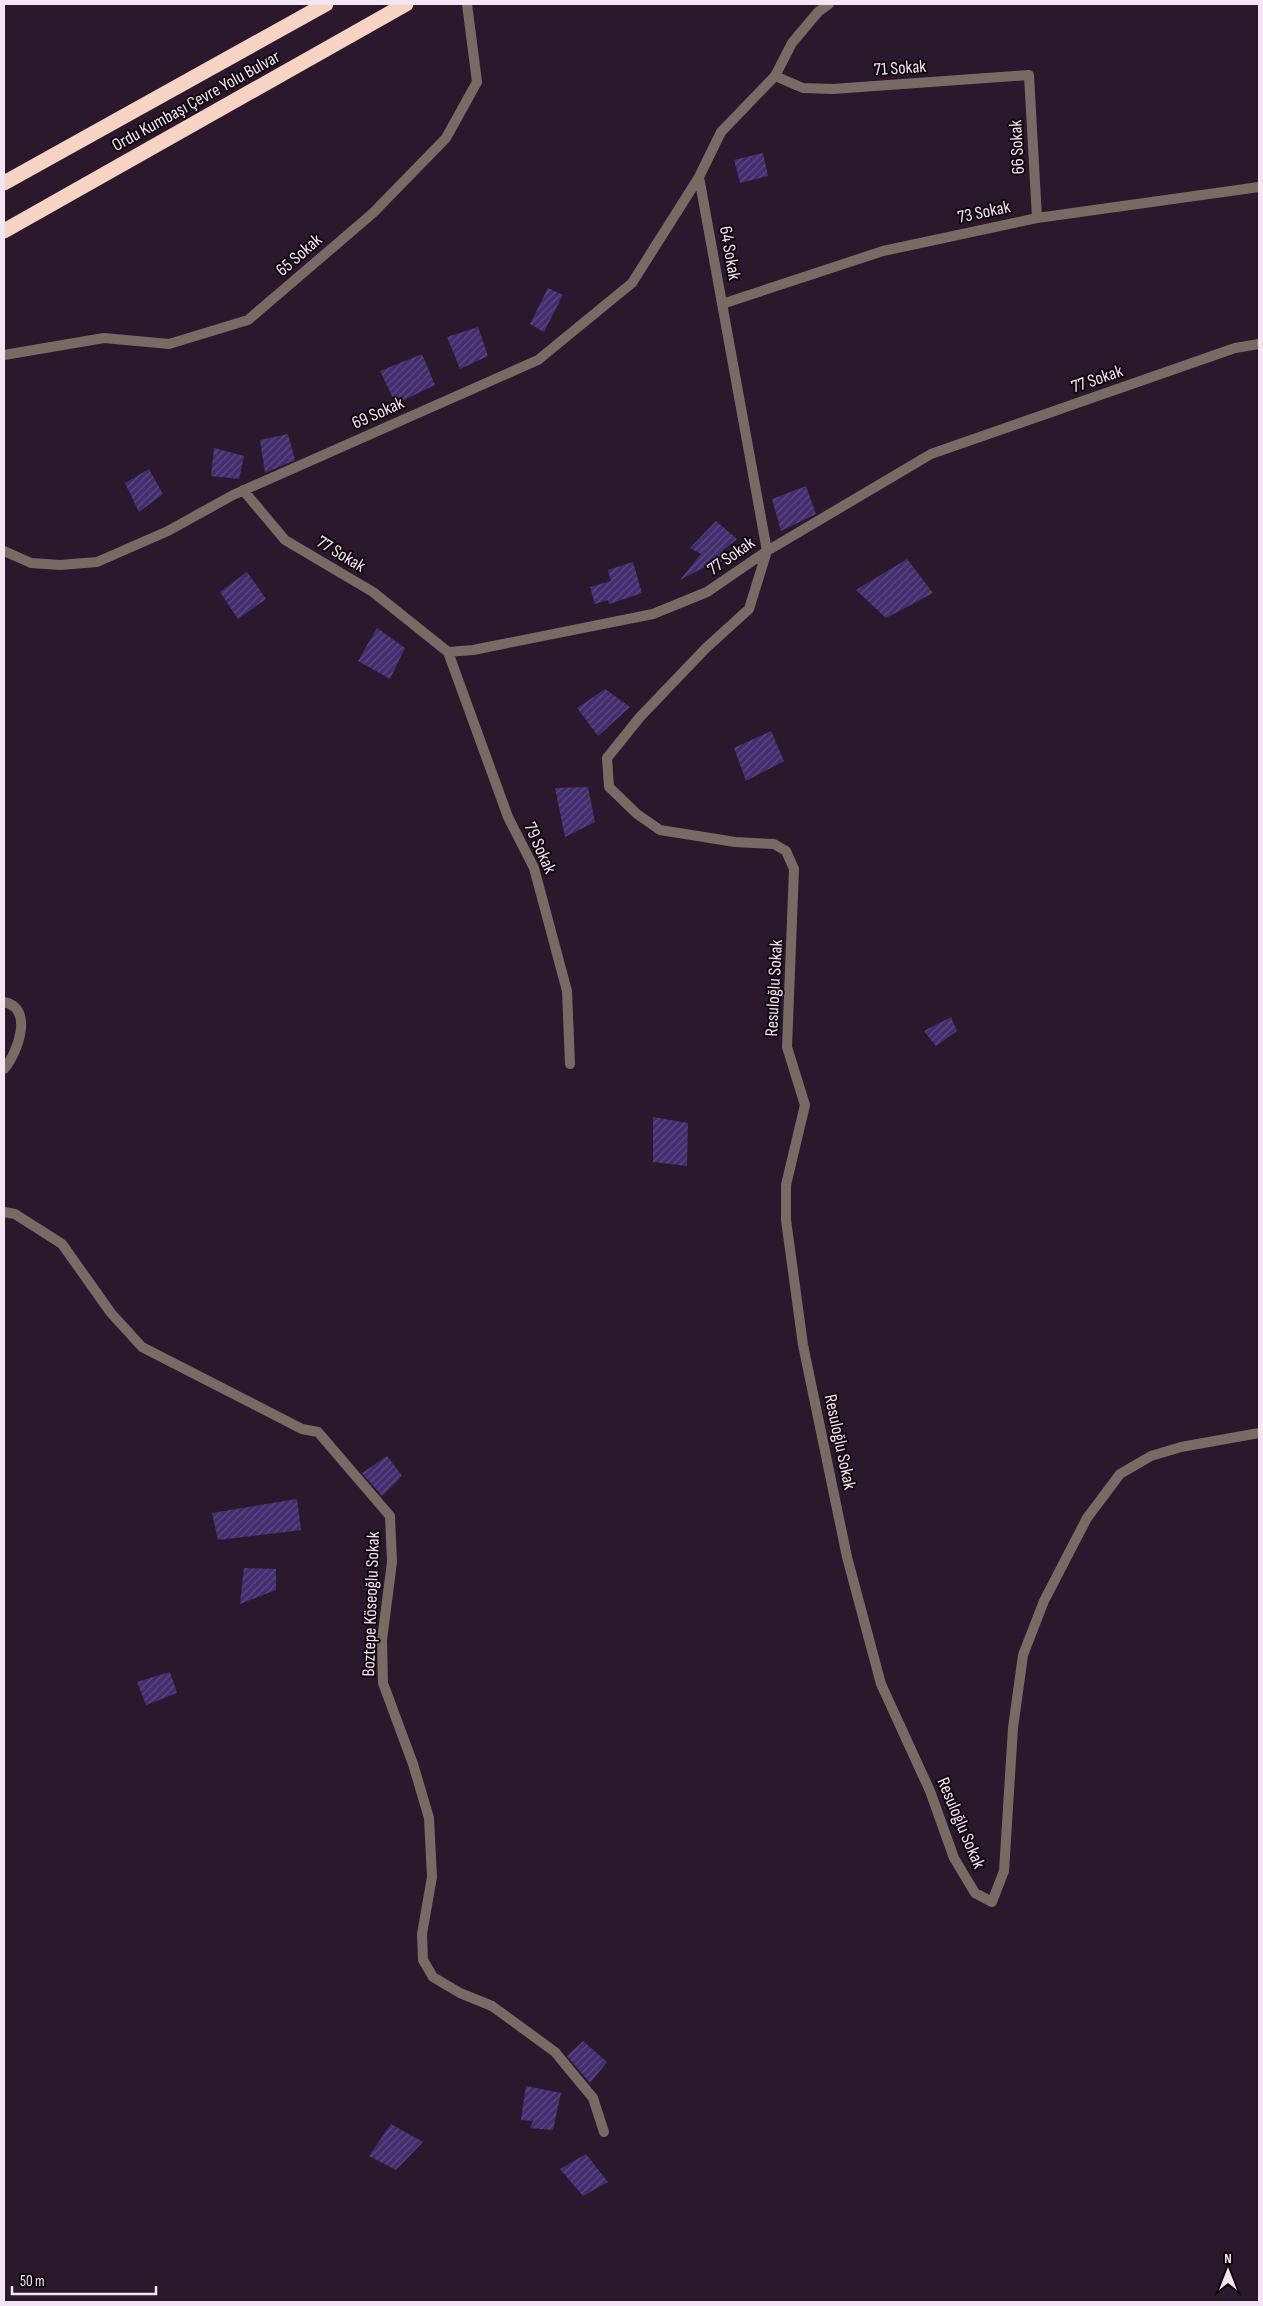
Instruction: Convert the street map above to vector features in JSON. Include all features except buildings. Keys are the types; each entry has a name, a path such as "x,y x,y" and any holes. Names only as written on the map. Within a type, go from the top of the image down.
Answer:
{"highway":[{"path":"253,44 317,4"},
{"name":"Ordu Kumbaşı Çevre Yolu Bulvar","path":"4,183 326,4"},
{"name":"Ordu Kumbaşı Çevre Yolu Bulvar","path":"4,231 406,4"}],"street":[{"name":"65 Sokak","path":"4,355 104,338 169,344 248,320 373,213 446,138 477,82 467,4"},
{"path":"700,177 721,132 775,76 792,43 818,12 830,4"},
{"name":"71 Sokak","path":"775,76 803,88 834,89 1029,75"},
{"name":"66 Sokak","path":"1029,75 1037,218"},
{"name":"64 Sokak","path":"700,177 767,551"},
{"name":"69 Sokak","path":"4,551 31,564 60,565 97,562 168,531 243,490 538,360 632,283 700,177"},
{"name":"73 Sokak","path":"722,304 883,251 1037,218 1259,186"},
{"name":"77 Sokak","path":"243,490 285,540 373,592 448,652 472,650 653,614 707,592 767,551 931,454 1235,348 1259,344"},
{"name":"Resuloğlu Sokak","path":"767,551 749,609 706,648 640,717 608,758 609,787 637,814 660,830 735,842 774,844 786,851 794,869 787,1047 806,1105 786,1185 786,1220 803,1345 847,1557 880,1684 930,1791 954,1858 975,1893 992,1902 1004,1871 1013,1728 1023,1655 1044,1601 1086,1518 1120,1474 1151,1456 1181,1447 1259,1434"},
{"name":"79 Sokak","path":"448,652 508,817 534,868 567,991 570,1064"},
{"path":"4,1002 17,1011 21,1021 20,1040 4,1069"},
{"name":"Boztepe Köseoğlu Sokak","path":"4,1212 16,1214 62,1244 111,1314 142,1347 302,1430 318,1432 390,1516 392,1562 382,1640 383,1683 413,1764 429,1818 432,1877 422,1934 423,1960 433,1977 460,1993 492,2006 555,2052 592,2098 604,2132"}]}
